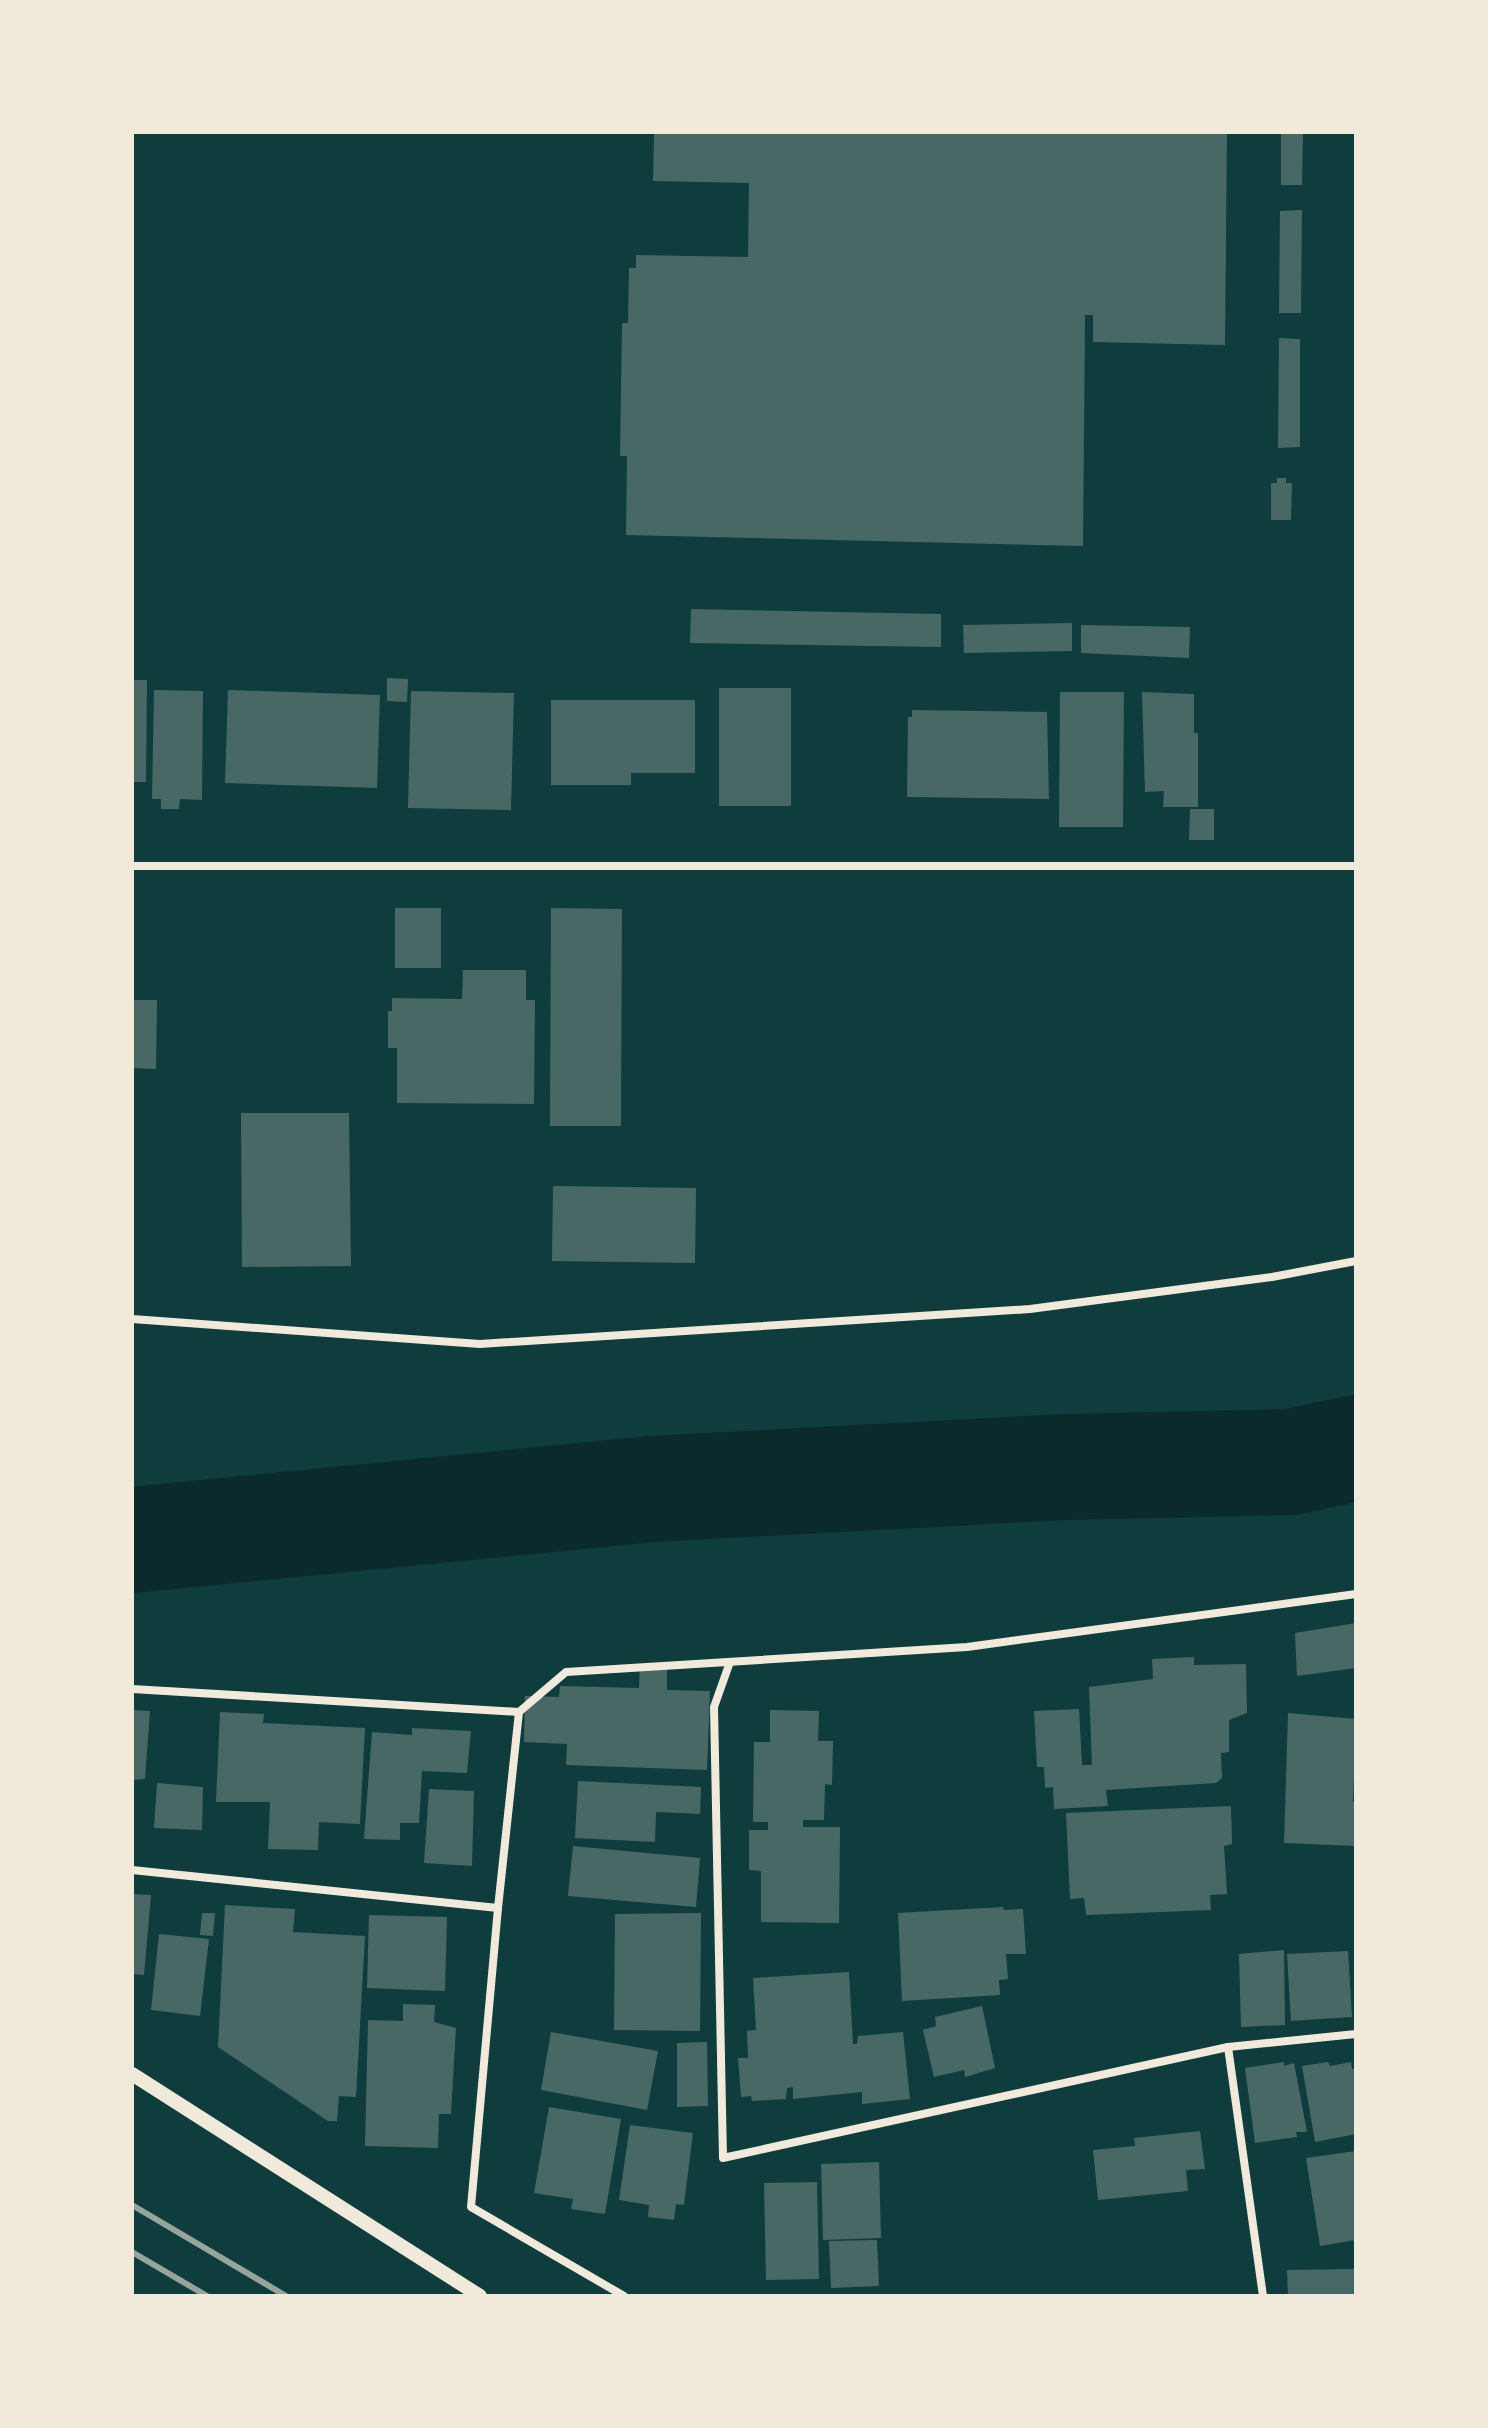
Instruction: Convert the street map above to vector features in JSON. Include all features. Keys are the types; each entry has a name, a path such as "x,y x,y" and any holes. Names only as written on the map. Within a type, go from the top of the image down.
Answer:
{"street":[{"path":"132,866 1356,866"},
{"path":"132,1319 480,1344 1030,1309 1272,1277 1356,1261"},
{"path":"624,2296 471,2207 519,1712 566,1672 967,1647 1356,1594"},
{"path":"730,1662 714,1707 723,2158 1228,2047 1356,2034"},
{"path":"132,1689 519,1712"},
{"path":"132,1870 498,1908"},
{"path":"1228,2047 1263,2296"},
{"path":"132,2074 480,2296"}],"building":[{"path":"654,132 1227,132 1225,345 1093,342 1093,315 1085,315 1083,546 626,535 627,456 620,456 622,323 628,323 629,268 636,268 636,255 748,257 749,183 653,181"},
{"path":"1281,132 1303,132 1302,185 1281,185"},
{"path":"1302,210 1301,313 1279,313 1280,211"},
{"path":"1279,338 1300,339 1300,447 1278,448"},
{"path":"1277,478 1286,478 1286,483 1292,483 1291,520 1271,520 1271,483 1277,483"},
{"path":"691,609 941,614 941,647 690,643"},
{"path":"1072,623 1072,651 964,653 963,625"},
{"path":"1081,625 1190,627 1189,658 1081,653"},
{"path":"387,678 408,679 407,702 387,701"},
{"path":"132,680 147,680 146,782 132,782"},
{"path":"719,688 791,688 791,806 719,806"},
{"path":"154,690 203,691 202,800 180,799 179,809 161,809 161,799 152,799"},
{"path":"228,690 380,695 377,788 225,783"},
{"path":"411,691 514,693 511,810 408,808"},
{"path":"1060,692 1124,692 1123,827 1059,827"},
{"path":"1142,692 1194,694 1194,733 1198,733 1198,807 1163,807 1164,791 1145,792"},
{"path":"551,700 695,700 695,773 631,773 631,785 551,785"},
{"path":"912,710 1047,712 1049,799 907,797 908,717 912,717"},
{"path":"1190,809 1214,809 1214,840 1189,840"},
{"path":"395,908 441,908 441,968 395,968"},
{"path":"551,908 622,909 621,1126 550,1126"},
{"path":"463,970 526,970 526,1000 535,1000 534,1104 397,1103 397,1048 388,1048 388,1011 392,1011 392,998 462,999"},
{"path":"132,1000 157,1000 156,1069 132,1068"},
{"path":"241,1113 349,1113 351,1266 242,1267"},
{"path":"553,1186 696,1188 695,1263 552,1261"},
{"path":"1356,1623 1356,1668 1297,1676 1295,1633"},
{"path":"1194,1657 1194,1665 1246,1664 1247,1713 1229,1720 1229,1752 1221,1753 1222,1778 1216,1783 1106,1790 1108,1806 1054,1809 1053,1787 1045,1788 1044,1767 1037,1767 1034,1711 1079,1709 1082,1765 1092,1765 1089,1687 1153,1679 1152,1659"},
{"path":"640,1664 667,1664 667,1690 710,1691 707,1770 566,1765 567,1744 524,1742 525,1696 559,1697 560,1686 639,1688"},
{"path":"132,1710 150,1711 145,1779 132,1780"},
{"path":"770,1710 819,1711 818,1741 833,1741 832,1785 825,1784 824,1820 803,1820 803,1827 840,1827 839,1923 761,1922 761,1871 749,1870 749,1830 768,1830 768,1822 753,1822 754,1742 770,1742"},
{"path":"220,1712 264,1714 263,1723 365,1728 360,1824 319,1822 318,1850 268,1849 270,1802 216,1802"},
{"path":"1288,1713 1356,1719 1353,1802 1356,1803 1356,1846 1284,1843"},
{"path":"412,1728 471,1731 467,1773 422,1771 419,1823 400,1823 400,1840 364,1839 372,1732 412,1735"},
{"path":"578,1781 701,1787 700,1814 656,1812 655,1842 575,1838"},
{"path":"157,1783 203,1787 202,1830 154,1828"},
{"path":"429,1789 474,1791 472,1866 424,1863"},
{"path":"1231,1806 1232,1844 1224,1846 1227,1894 1210,1895 1211,1910 1086,1915 1084,1898 1070,1899 1066,1813"},
{"path":"573,1846 700,1858 696,1907 568,1896"},
{"path":"132,1894 151,1895 144,1975 132,1974"},
{"path":"225,1905 295,1909 293,1932 365,1936 356,2097 339,2096 337,2121 328,2121 218,2047"},
{"path":"1003,1907 1004,1910 1023,1909 1026,1954 1006,1954 1008,1979 999,1980 1000,1995 902,2001 898,1913"},
{"path":"202,1913 215,1913 213,1936 200,1935"},
{"path":"701,1913 700,2031 614,2030 615,1914"},
{"path":"369,1915 447,1917 445,1991 367,1988"},
{"path":"159,1934 209,1939 200,2016 151,2010"},
{"path":"1284,1950 1285,2025 1241,2027 1239,1954"},
{"path":"1348,1951 1352,2017 1291,2021 1287,1954"},
{"path":"849,1972 853,2044 857,2044 858,2036 903,2032 910,2099 862,2104 862,2092 793,2099 793,2087 787,2088 786,2099 752,2101 751,2096 741,2097 738,2058 748,2058 747,2031 756,2030 753,1978"},
{"path":"403,2004 435,2005 434,2022 456,2028 451,2114 439,2114 438,2148 365,2146 368,2020 403,2021"},
{"path":"982,2006 995,2068 965,2077 964,2070 934,2077 923,2030 936,2026 935,2017"},
{"path":"551,2032 658,2051 647,2110 541,2090"},
{"path":"707,2042 708,2106 677,2107 677,2043"},
{"path":"1284,2062 1284,2066 1294,2063 1307,2132 1296,2132 1297,2137 1255,2143 1245,2068"},
{"path":"1328,2062 1330,2066 1351,2062 1352,2069 1356,2069 1356,2134 1315,2142 1302,2066"},
{"path":"549,2107 621,2119 605,2214 571,2209 573,2199 534,2193"},
{"path":"630,2125 693,2133 684,2205 676,2204 674,2220 648,2217 649,2205 619,2200"},
{"path":"1200,2131 1205,2169 1186,2170 1188,2191 1098,2200 1093,2150 1135,2146 1134,2138"},
{"path":"1356,2151 1356,2240 1320,2246 1306,2158"},
{"path":"879,2162 881,2238 823,2240 821,2164"},
{"path":"817,2182 819,2279 766,2280 764,2183"},
{"path":"877,2240 879,2286 831,2288 829,2241"},
{"path":"1356,2269 1356,2296 1288,2296 1287,2270"}],"waterway":[{"path":"132,1540 652,1489 1065,1467 1291,1462 1356,1448"}],"railway":[{"path":"132,2205 286,2296"},
{"path":"132,2252 207,2296"}]}
